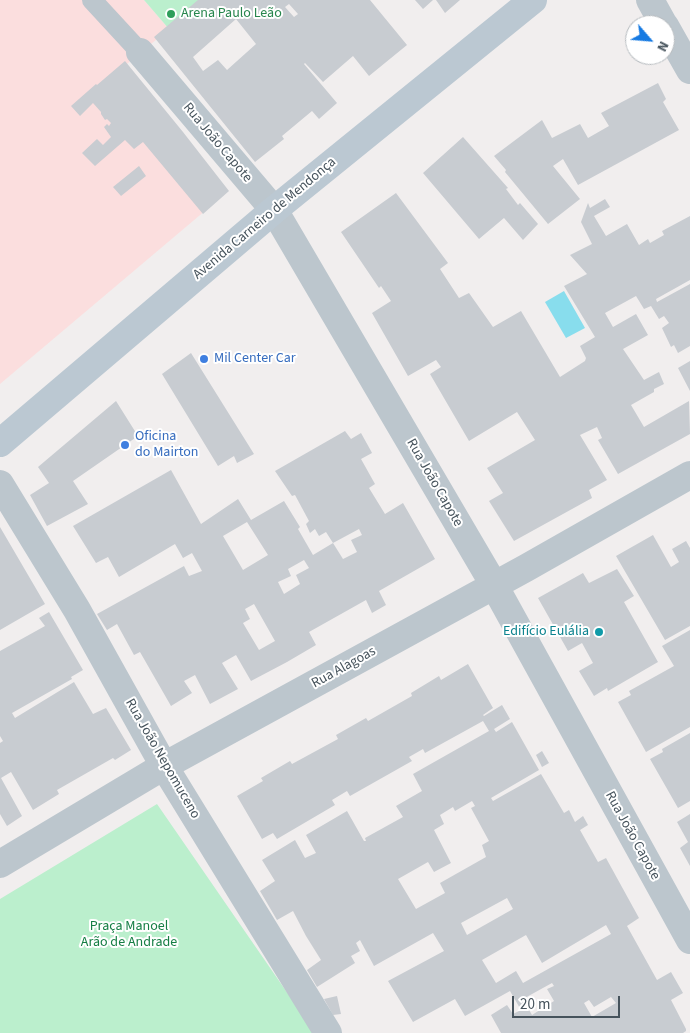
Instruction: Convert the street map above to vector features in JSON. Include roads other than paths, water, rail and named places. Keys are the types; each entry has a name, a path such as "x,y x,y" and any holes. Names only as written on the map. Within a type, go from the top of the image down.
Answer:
{"main road":[{"name":"Avenida Carneiro de Mendonça","path":"0,443 274,210 533,0"}],"street":[{"path":"650,0 659,15"},
{"path":"675,44 690,70"},
{"name":"Rua João Capote","path":"140,52 274,210 494,585 690,940"},
{"name":"Rua Alagoas","path":"0,864 164,766 690,475"},
{"name":"Rua João Nepomuceno","path":"0,484 77,610 164,766 328,1033"}],"lane":[{"path":"92,0 140,52"}],"water":[{"path":"564,291 585,328 566,338 545,302"}],"place":[{"name":"Arena Paulo Leão","path":"171,14"},
{"name":"Mil Center Car","path":"204,359"},
{"name":"Oficina do Mairton","path":"125,445"},
{"name":"Edifício Eulália","path":"599,632"}],"park label":[{"name":"Praça Manoel Arão de Andrade","path":"129,936"}]}
